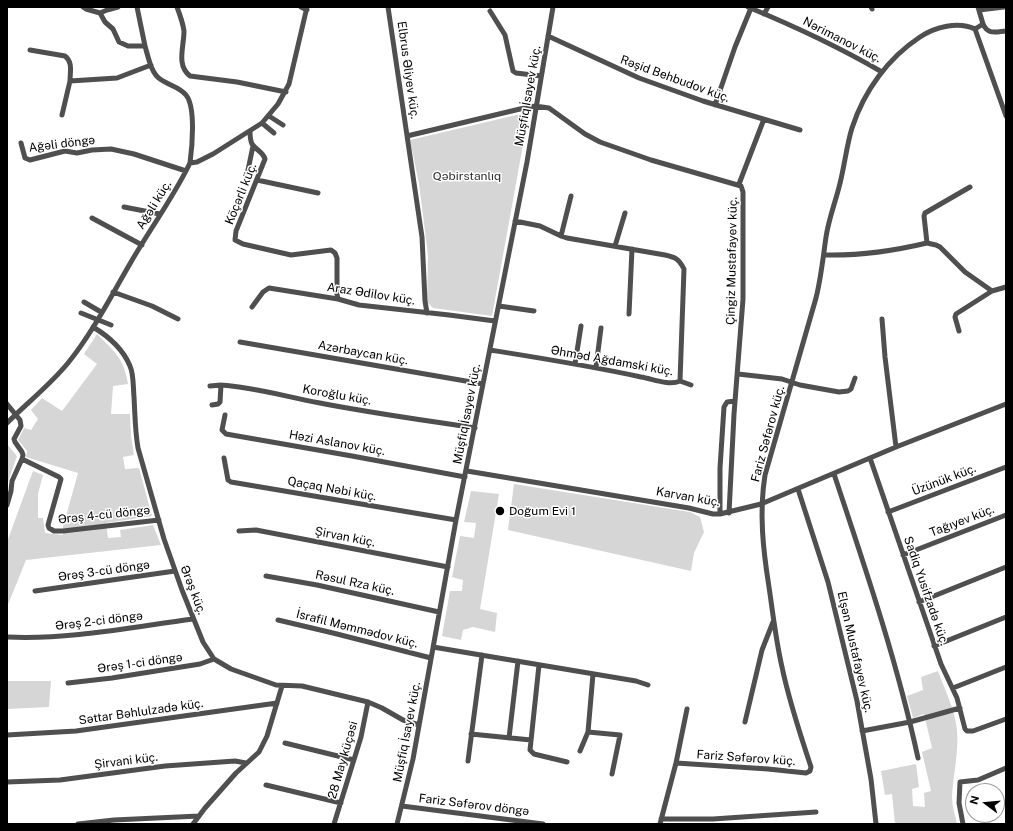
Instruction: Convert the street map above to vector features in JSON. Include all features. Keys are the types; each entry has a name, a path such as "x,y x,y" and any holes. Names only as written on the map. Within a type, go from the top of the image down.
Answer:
{"street":[{"path":"83,7 100,13 105,22 113,30 119,42 128,46 145,46"},
{"path":"100,13 118,7"},
{"path":"137,7 145,46 155,74 159,79 185,93 188,97 192,122 190,163 202,160 250,131 269,116 286,92 292,73 307,8 301,7"},
{"path":"177,7 184,30 182,59 185,73 190,76 237,82 286,92"},
{"name":"Elbrus Əliyev küç.","path":"388,7 422,237 425,301 427,313"},
{"name":"Müşfiq İsayev küç.","path":"397,824 419,725 456,520 516,221 553,7"},
{"path":"764,14 768,7"},
{"path":"1004,7 979,8 983,24 988,32 1006,31"},
{"path":"715,105 750,8"},
{"name":"Nərimanov küç.","path":"750,8 840,48 882,72"},
{"path":"490,11 505,35 513,71 516,73 541,76"},
{"path":"983,24 975,29 1006,116"},
{"name":"Fariz Səfərov küç.","path":"676,763 806,773 810,771 811,766 790,702 773,622 764,556 761,504 765,475 816,298 828,228 842,178 852,128 868,92 882,72 900,52 918,39 930,32 948,26 962,25 975,29"},
{"name":"Rəşid Behbudov küç.","path":"548,36 639,78 715,105 800,130"},
{"path":"30,50 65,56 69,59 70,81 62,115"},
{"path":"70,81 116,78 151,64"},
{"name":"Elbrus Əliyev küç.","path":"407,136 536,106"},
{"name":"Çingiz Mustafayev küç.","path":"536,106 549,108 592,138 651,160 739,184 741,186 743,192 742,222 744,268 729,513"},
{"path":"269,116 283,125"},
{"path":"739,184 764,119"},
{"path":"262,123 274,133"},
{"name":"Köçərli küç.","path":"250,131 253,146 264,155 265,159 236,231 235,240 243,244 284,254 331,250 335,253 337,258 338,299"},
{"name":"Ağəli döngə","path":"21,143 25,158 30,160 65,151 77,153 92,150 111,150 134,154 186,171"},
{"path":"248,170 253,146"},
{"name":"Ağəli küç.","path":"7,423 67,364 93,326 190,163"},
{"path":"257,180 318,192"},
{"path":"927,243 925,213 970,187"},
{"path":"560,236 571,196"},
{"path":"124,207 160,214"},
{"path":"615,246 624,213"},
{"path":"92,218 142,245"},
{"name":"Əhməd Ağdamski küç.","path":"490,350 596,367 662,382 676,383 680,381 684,269 680,261 675,257 560,236 540,226 516,221"},
{"path":"824,255 849,255 878,252 927,243 940,247 965,272 992,291"},
{"path":"629,314 632,249"},
{"path":"959,331 955,316 956,314 992,291 1006,287"},
{"name":"Araz Ədilov küç.","path":"252,307 263,292 269,288 338,299 359,305 495,322"},
{"path":"113,292 152,306 178,319"},
{"path":"84,302 101,312"},
{"path":"499,306 534,312"},
{"path":"81,313 111,324"},
{"path":"882,319 896,447"},
{"name":"Ərəş küç.","path":"93,326 110,338 122,352 130,365 133,380 137,442 159,520 175,571 202,642 214,659 231,669 268,683 282,686 302,686 368,702 403,720 419,725"},
{"path":"575,364 581,326"},
{"path":"596,367 601,328"},
{"name":"Azərbaycan küç.","path":"240,342 483,384"},
{"path":"738,374 782,379 839,392 848,391 851,389 855,378"},
{"path":"680,381 691,384"},
{"path":"212,405 220,402 220,385"},
{"name":"Koroğlu küç.","path":"210,386 220,385 256,389 323,404 475,428"},
{"path":"720,514 720,468 724,407 727,402 735,401"},
{"path":"7,404 20,420 21,426 15,436 14,442 22,452 22,460 12,481 7,505"},
{"name":"Karvan küç.","path":"467,471 682,506 720,514 729,513 761,504 896,447 1006,404"},
{"name":"Həzi Aslanov küç.","path":"225,415 222,430 226,434 465,477"},
{"name":"Qaçaq Nəbi küç.","path":"224,458 228,480 231,482 456,520"},
{"name":"Sadiq Yusifzadə küç.","path":"870,458 940,664 953,688 965,729 967,731 973,731 1006,719"},
{"name":"Ərəş 4-cü döngə","path":"22,460 61,479 48,525 49,528 54,531 159,520"},
{"name":"Üzünük küç.","path":"888,512 1006,467"},
{"path":"834,474 869,578 910,722 918,758"},
{"name":"Elşən Mustafayev küç.","path":"798,489 828,582 857,701 871,779 876,824"},
{"name":"Tağıyev küç.","path":"903,555 1006,515"},
{"name":"Şirvan küç.","path":"239,531 256,530 448,567"},
{"path":"919,602 1006,567"},
{"name":"Ərəş 3-cü döngə","path":"35,591 175,571"},
{"name":"Rəsul Rza küç.","path":"266,576 317,585 439,612"},
{"path":"934,646 1006,617"},
{"name":"Ərəş 2-ci döngə","path":"7,637 29,638 62,636 193,619"},
{"name":"İsrafil Məmmədov küç.","path":"278,620 333,632 431,658"},
{"path":"745,722 762,650 773,622"},
{"path":"432,647 593,674 648,685"},
{"path":"468,761 482,655"},
{"name":"Ərəş 1-ci döngə","path":"68,683 112,678 200,664 214,659"},
{"path":"509,738 518,661"},
{"path":"539,665 531,752 567,762"},
{"path":"953,688 1006,667"},
{"path":"580,751 588,732 593,674"},
{"path":"194,824 199,816 246,763 256,757 262,747 282,686"},
{"name":"28 May küçəsi","path":"334,824 361,737 368,702"},
{"name":"Səttar Bəhlulzadə küç.","path":"7,735 76,732 277,703"},
{"path":"862,731 910,722 960,708"},
{"path":"687,709 676,763 660,822 713,820 816,812"},
{"path":"588,732 620,735 612,774"},
{"path":"472,734 531,740"},
{"path":"285,744 354,760"},
{"name":"Şirvani küç.","path":"7,782 60,780 165,766 235,761 246,763"},
{"path":"963,824 958,803 960,782 978,780 1006,768"},
{"path":"266,785 341,803"},
{"name":"Fariz Səfərov döngə","path":"402,806 514,822 543,824"},
{"path":"78,824 114,820 199,816"}],"green space":[{"name":"Qəbirstanlıq","path":"529,112 492,316 433,308 427,302 428,255 419,184 410,140"},
{"path":"97,334 121,361 124,368 128,384 113,386 111,414 130,414 134,455 123,457 125,469 139,468 152,516 106,523 108,538 121,537 120,530 153,525 161,545 26,560 7,607 7,542 33,471 43,475 38,494 38,518 43,518 45,533 63,535 63,527 78,473 26,457 27,451 18,440 24,428 31,430 38,419 31,410 42,398 62,411 97,364 84,354"},
{"path":"7,444 17,456 7,485"},
{"path":"514,484 690,512 700,517 704,532 694,553 691,571 508,530"},
{"path":"471,491 499,494 480,609 497,613 495,632 473,627 463,630 461,640 442,636 450,591 462,591 463,580 452,577 460,536 474,538 476,523 464,522"},
{"path":"938,671 952,708 957,730 957,747 952,797 957,824 895,824 892,794 885,795 881,771 916,764 919,787 912,789 913,806 925,807 924,793 931,791 922,752 932,748 924,714 913,718 907,696 923,690 921,677"},
{"path":"7,681 51,681 49,707 7,709"}],"place":[{"name":"Doğum Evi 1","path":"500,511"}]}
